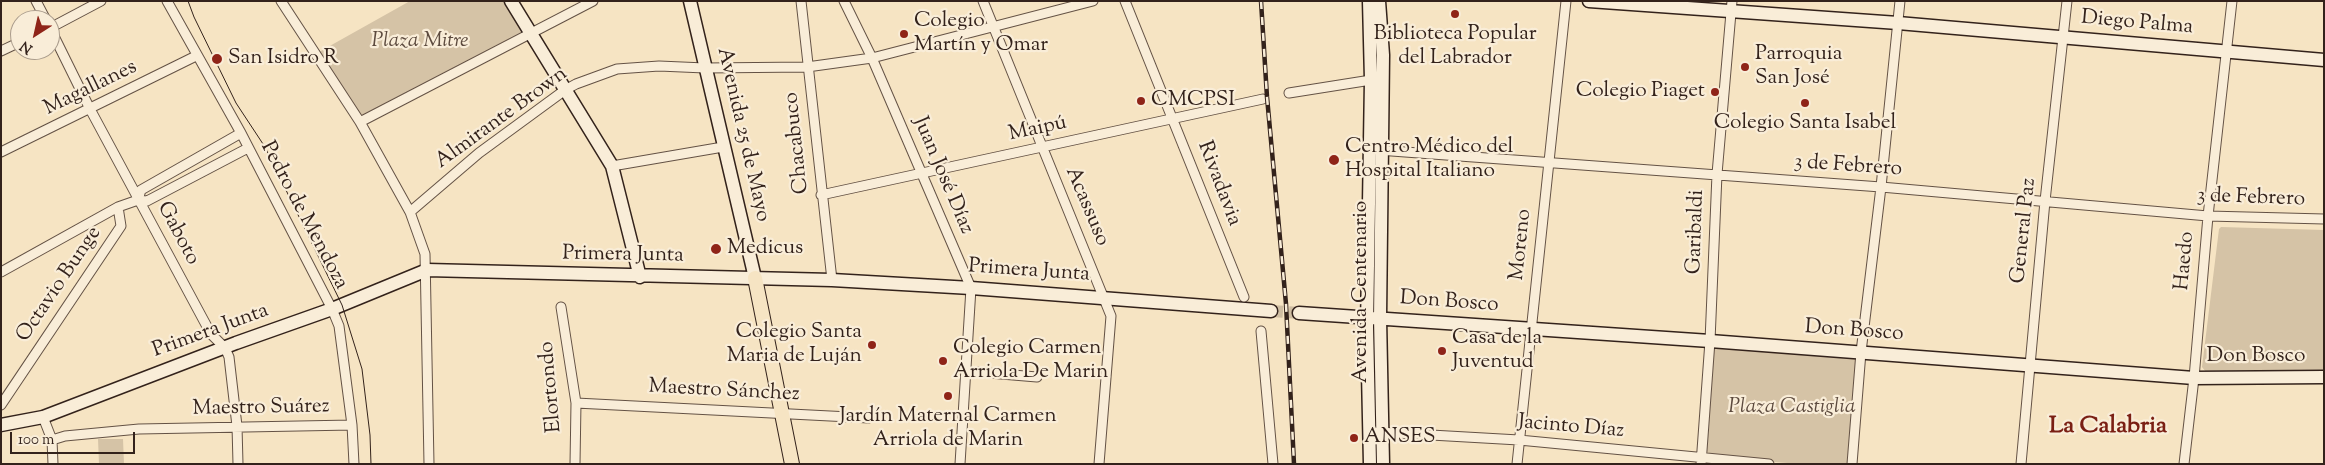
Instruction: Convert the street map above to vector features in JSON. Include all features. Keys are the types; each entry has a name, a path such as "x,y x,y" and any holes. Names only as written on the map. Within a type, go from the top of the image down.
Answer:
{"main road":[{"path":"755,278 792,464"}],"street":[{"path":"60,23 101,1"},
{"name":"Pedro de Mendoza","path":"167,1 196,56 241,133 339,326 352,425 354,464"},
{"path":"281,1 360,122 410,212 425,254 427,270 429,464"},
{"path":"511,1 612,166 640,277"},
{"path":"360,122 593,1"},
{"name":"Avenida 25 de Mayo","path":"690,1 755,278"},
{"name":"Chacabuco","path":"801,1 821,195 832,280"},
{"name":"Juan José Díaz","path":"844,1 872,58 971,288 960,464"},
{"name":"Acassuso","path":"983,1 1111,316 1100,464"},
{"name":"Almirante Brown","path":"410,212 479,152 565,90 617,69 659,66 705,68 807,67 872,58 1093,1"},
{"name":"Rivadavia","path":"1125,1 1174,118 1244,297"},
{"name":"Avenida Centenario","path":"1369,1 1371,80 1377,150 1380,318 1377,432 1370,464"},
{"name":"Avenida Centenario","path":"1379,1 1383,54 1367,318 1377,432 1383,464"},
{"name":"Moreno","path":"1517,464 1518,440 1566,1"},
{"name":"Diego Palma","path":"1589,1 1731,7 2324,60"},
{"path":"1852,464 1861,352 1881,187 1900,1"},
{"name":"General Paz","path":"2021,464 2045,201 2067,1"},
{"name":"Haedo","path":"2184,464 2194,378 2208,216 2228,52 2232,1"},
{"name":"Garibaldi","path":"1702,461 1710,341 1717,174 1731,7"},
{"name":"Gaboto","path":"60,48 138,200 211,334 225,348 229,357 237,426 238,464"},
{"name":"Magallanes","path":"1,152 196,56"},
{"path":"1289,93 1371,80"},
{"name":"Maipú","path":"821,195 1262,99"},
{"path":"138,200 141,190 241,133"},
{"path":"612,166 724,147"},
{"path":"1,272 118,207 138,200 147,201 248,148"},
{"name":"3 de Febrero","path":"1377,150 1881,187 2208,216 2324,219"},
{"name":"Octavio Bunge","path":"1,405 121,226 118,207"},
{"name":"Primera Junta","path":"1,425 43,417 332,309 427,270 640,277 832,280 971,288 1271,311"},
{"name":"Elortondo","path":"561,307 576,402 575,464"},
{"path":"1299,313 1380,318"},
{"name":"Don Bosco","path":"1380,318 2194,378 2324,377"},
{"path":"1260,331 1273,464"},
{"path":"966,372 1037,377"},
{"name":"Maestro Sánchez","path":"576,402 870,418"},
{"path":"43,417 52,440 53,464"},
{"name":"Maestro Suárez","path":"52,440 65,436 139,429 352,425"},
{"name":"Jacinto Díaz","path":"1377,432 1518,440 1702,461 1769,464"}],"green space":[{"name":"Plaza Mitre","path":"410,1 507,1 524,32 361,117 319,52"},
{"path":"2221,227 2324,230 2324,371 2206,372 2202,367 2219,229"},
{"name":"Plaza Castiglia","path":"1713,348 1856,358 1847,464 1799,464 1705,456"},
{"path":"98,439 123,439 124,464 99,464"}],"tunnel":[{"path":"1271,311 1299,313"}],"tram line":[{"path":"188,1 236,103 265,147 342,305 362,369 370,435 371,464"}],"railway":[{"path":"1261,1 1267,97 1286,304 1294,464"}],"place":[{"name":"Biblioteca Popular del Labrador","path":"1455,14"},
{"name":"Colegio Martín y Omar","path":"904,34"},
{"name":"San Isidro R","path":"217,59"},
{"name":"Parroquia San José","path":"1745,67"},
{"name":"Colegio Piaget","path":"1715,92"},
{"name":"CMCPSI","path":"1141,101"},
{"name":"Colegio Santa Isabel","path":"1805,103"},
{"name":"Centro Médico del Hospital Italiano","path":"1334,160"},
{"name":"Medicus","path":"716,249"},
{"name":"Colegio Santa Maria de Luján","path":"872,345"},
{"name":"Casa de la Juventud","path":"1442,351"},
{"name":"Colegio Carmen Arriola De Marin","path":"943,361"},
{"name":"Jardín Maternal Carmen Arriola de Marin","path":"948,396"},
{"name":"ANSES","path":"1354,438"}],"district":[{"name":"La Calabria","path":"2108,428"}]}
